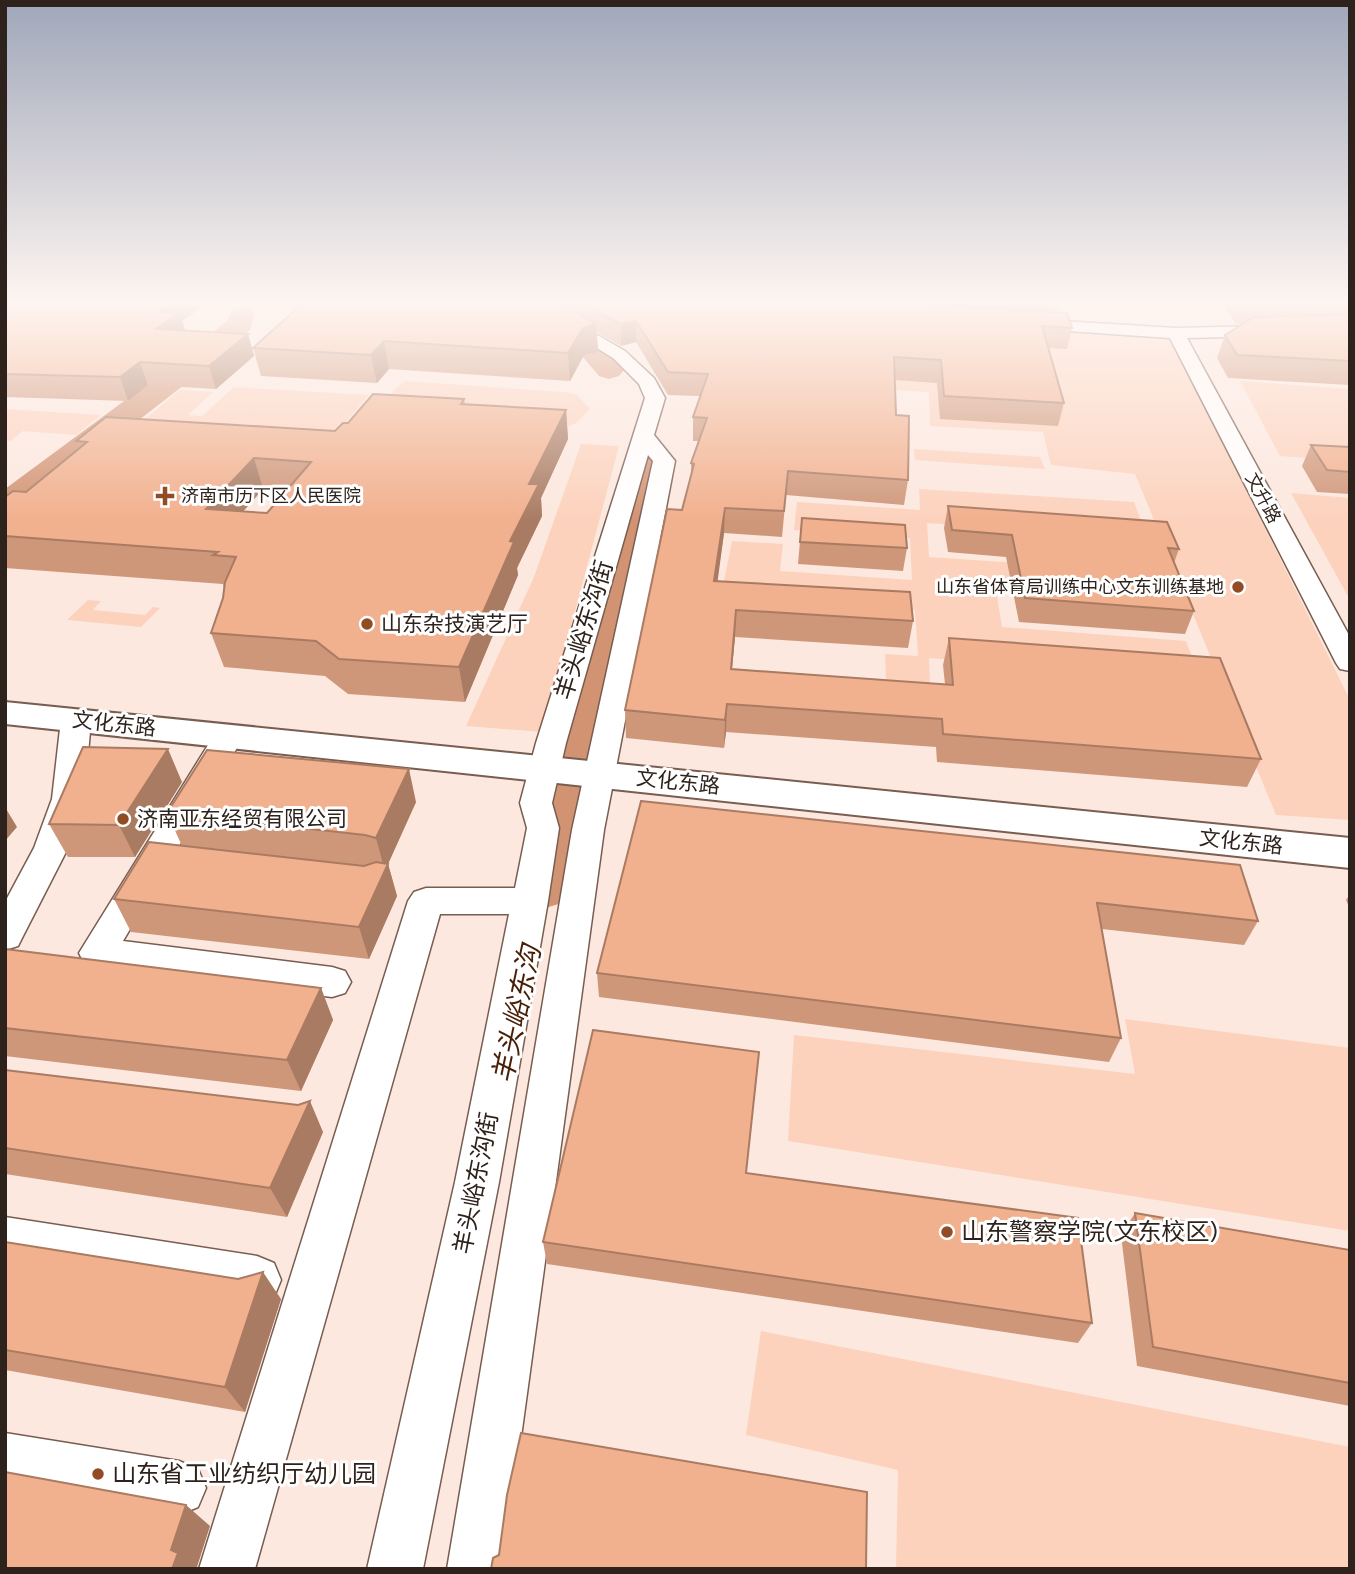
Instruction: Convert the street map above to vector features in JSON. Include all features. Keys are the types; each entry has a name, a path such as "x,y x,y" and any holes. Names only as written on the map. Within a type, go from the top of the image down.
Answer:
{"main road":[{"name":"文化东路","path":"5,713 1350,853"}],"street":[{"name":"羊头峪东沟街","path":"395,1569 477,1182 530,901 543,828 536,803 544,767 655,398 652,387 638,374"},
{"name":"文升路","path":"1198,374 1350,663"},
{"name":"羊头峪东沟街","path":"475,1569 598,773 664,461 643,434"},
{"path":"5,936 51,848 68,799 76,720"},
{"path":"229,736 97,953 332,982"},
{"path":"153,859 195,863"},
{"path":"227,1569 426,901 530,901"},
{"path":"5,1240 257,1280"},
{"path":"5,1459 179,1488"}],"shaded area":[{"name":"山东省体育局训练中心文东训练基地","path":"698,374 1189,374 1350,700 1350,820 1276,815 1135,474 1051,465 1043,432 930,426 929,392 697,378"},
{"path":"405,381 563,392 576,394 590,409 576,423 564,428 374,413"},
{"path":"1240,381 1350,389 1350,461 1280,456"},
{"path":"234,387 369,395 323,449 125,437 179,390 213,392 188,415 202,416"},
{"path":"5,409 101,415 76,435 23,431 10,441 5,440"},
{"path":"581,444 619,446 543,732 466,726 534,577"},
{"path":"914,449 1040,457 1045,469 915,460"},
{"path":"919,489 1134,502 1147,537 927,523 929,557 1164,573 1176,603 996,590 1002,627 1186,641 1200,679 929,658 930,684 886,680 885,654 918,656 915,610 721,596 732,541 783,544 780,571 912,580 910,538 794,530 797,502 920,510"},
{"path":"1291,493 1350,498 1350,600"},
{"path":"88,600 101,601 93,610 145,615 153,607 160,608 141,627 67,620"},
{"path":"1125,1019 1350,1048 1350,1231 788,1141 794,1035 1135,1074"},
{"path":"761,1331 1350,1447 1350,1569 896,1569 898,1470 746,1435"}],"building":[{"path":"22,374 123,374 120,377"},
{"path":"708,374 895,374 896,415 909,416 908,480 788,471 784,511 725,508 714,581 910,592 913,621 736,610 731,669 953,685 949,638 1220,658 1261,759 943,734 942,719 727,704 725,720 625,710 667,509 682,510 694,464 691,463 707,418 693,417"},
{"path":"942,374 1056,374 1064,403 944,396"},
{"path":"373,394 464,399 461,404 566,410 529,484 539,484 510,541 514,542 459,667 339,659 316,641 211,633 223,598 225,582 236,557 213,555 218,552 5,536 5,497 13,491 26,492 87,442 76,441 106,417 335,431 343,423 348,423","holes":["254,458 311,462 267,513 206,509"]},
{"path":"1311,445 1350,447 1350,472 1327,470"},
{"path":"948,506 1167,522 1179,549 1168,548 1194,611 1025,598 1012,535 952,530"},
{"path":"802,518 905,525 907,548 800,542"},
{"path":"83,747 168,749 119,825 49,824"},
{"path":"207,750 409,769 376,838 167,813"},
{"path":"641,801 1240,865 1258,921 1097,903 1121,1038 597,973"},
{"path":"149,842 364,866 376,862 388,864 359,927 114,899"},
{"path":"5,949 321,988 287,1060 5,1028"},
{"path":"593,1030 759,1052 746,1173 1078,1218 1092,1323 543,1242"},
{"path":"5,1070 298,1105 310,1101 270,1188 5,1148"},
{"path":"1135,1213 1350,1250 1350,1383 1153,1347"},
{"path":"5,1242 238,1279 263,1272 225,1387 5,1350"},
{"path":"521,1433 867,1492 866,1569 491,1569 493,1558 499,1555 507,1495"},
{"path":"5,1472 186,1505 171,1550 178,1553 172,1569 5,1569"}],"waterway":[{"path":"5,506 179,374"},
{"name":"羊头峪东沟","path":"542,888 562,792 646,463"}],"place":[{"name":"济南市历下区人民医院","path":"165,496"},
{"name":"山东省体育局训练中心文东训练基地","path":"1238,587"},
{"name":"山东杂技演艺厅","path":"367,624"},
{"name":"济南亚东经贸有限公司","path":"123,819"},
{"name":"山东警察学院(文东校区)","path":"947,1232"},
{"name":"山东省工业纺织厅幼儿园","path":"98,1474"}]}
